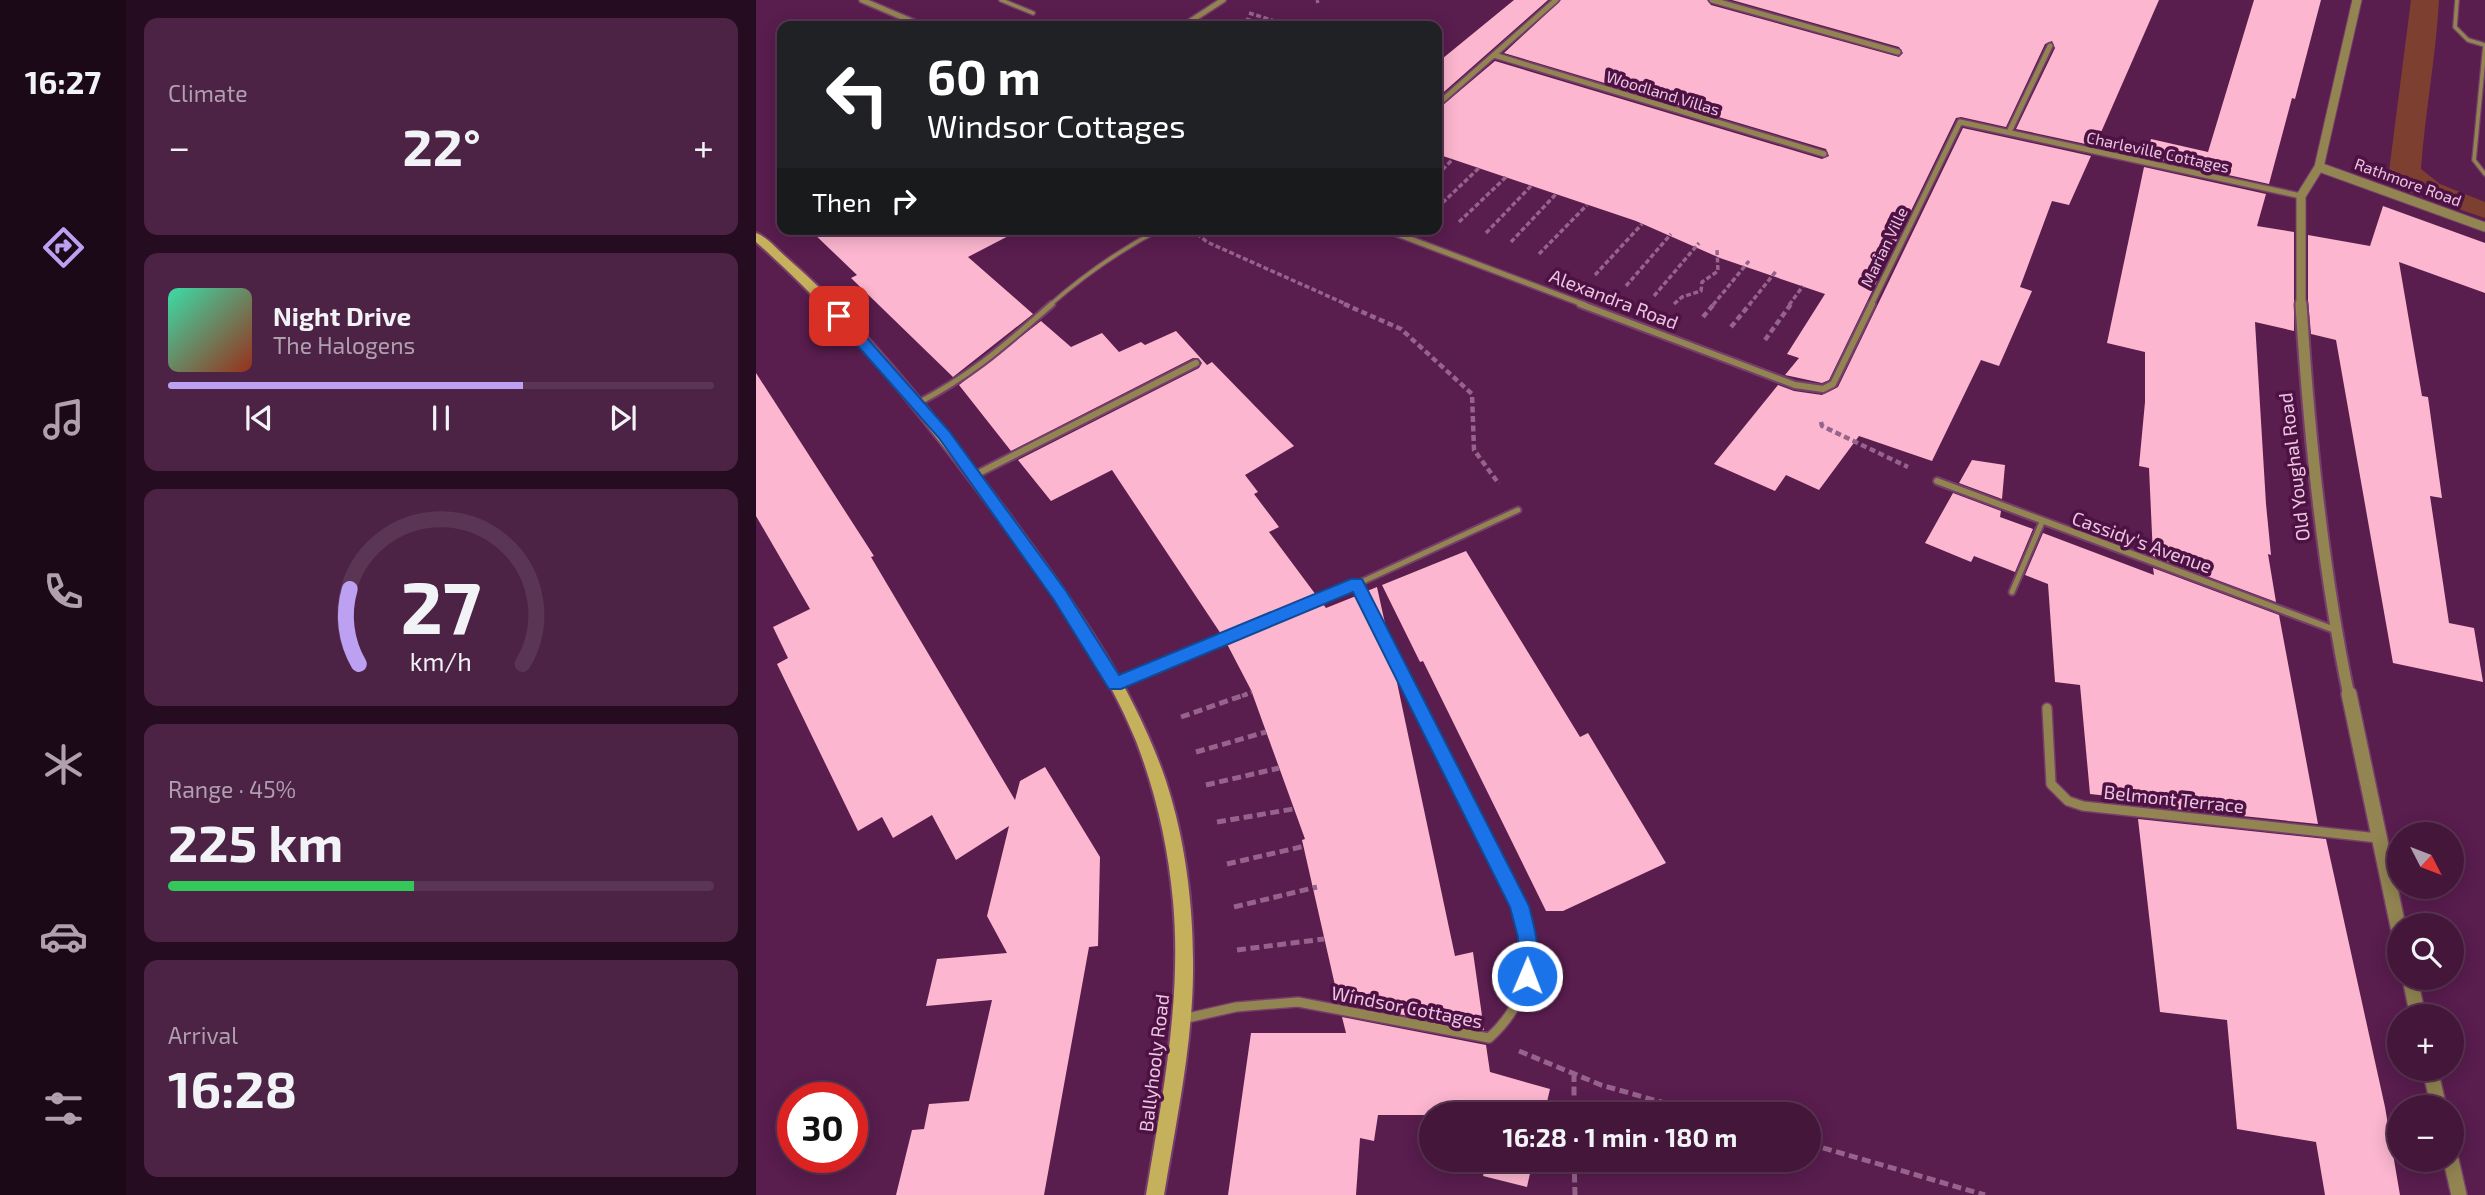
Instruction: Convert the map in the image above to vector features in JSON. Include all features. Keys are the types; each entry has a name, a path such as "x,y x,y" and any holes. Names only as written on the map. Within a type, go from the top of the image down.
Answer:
{"main road":[{"name":"Ballyhooly Road","path":"756,236 819,295 918,403 973,476 1060,596 1115,684 1153,770 1170,826 1183,930 1182,1019 1155,1195"}],"street":[{"path":"862,0 911,21"},
{"path":"1192,21 1223,0"},
{"path":"1442,102 1556,0"},
{"path":"1712,0 1898,51"},
{"path":"2301,197 2319,167 2357,0"},
{"path":"2009,132 2050,46"},
{"name":"Woodland Villas","path":"1494,55 1824,155"},
{"name":"Charleville Cottages","path":"1960,122 2301,197"},
{"name":"Marian Ville","path":"1833,384 1960,122"},
{"name":"Rathmore Road","path":"2319,167 2485,227"},
{"name":"Old Youghal Road","path":"2301,197 2300,289 2307,403 2335,631 2395,913"},
{"name":"Alexandra Road","path":"1400,235 1795,385 1823,389 1833,384"},
{"path":"973,476 1196,363"},
{"name":"Cassidy's Avenue","path":"1937,481 2335,631"},
{"path":"1115,684 1357,584"},
{"name":"Windsor Cottages","path":"1182,1019 1236,1007 1297,1002 1489,1038 1506,1025 1519,1007 1527,976 1527,937 1520,906 1357,584"},
{"name":"Belmont Terrace","path":"2047,708 2051,784 2068,801 2083,806 2378,838"},
{"path":"2454,1172 2459,1195"}],"lane":[{"path":"1001,0 1033,13"},
{"path":"2457,0 2455,27 2468,40 2485,45 2474,160 2485,174"},
{"path":"918,403 955,384 984,364 1080,279 1149,235"},
{"path":"1357,584 1518,510"},
{"path":"2012,592 2042,522"}],"path":[{"path":"1237,10 1272,21"},
{"path":"1442,170 1453,159"},
{"path":"1442,203 1479,168"},
{"path":"1453,228 1506,177"},
{"path":"1481,238 1531,186"},
{"path":"1506,247 1556,194"},
{"path":"1536,258 1587,205"},
{"path":"1592,278 1642,224"},
{"path":"1623,290 1671,234"},
{"path":"1198,235 1207,242 1401,329 1472,394 1474,450 1518,510"},
{"path":"1651,300 1699,243"},
{"path":"1669,309 1682,297 1702,291 1702,282 1718,271 1717,250"},
{"path":"1702,319 1749,261"},
{"path":"1730,330 1777,270"},
{"path":"1764,341 1803,286"},
{"path":"1181,717 1252,692"},
{"path":"1196,752 1266,732"},
{"path":"1206,785 1279,768"},
{"path":"1217,822 1293,809"},
{"path":"1227,864 1304,846"},
{"path":"1234,907 1318,887"},
{"path":"1237,950 1324,939"},
{"path":"1489,1038 1601,1085 1661,1102"},
{"path":"1574,1073 1574,1102"},
{"path":"1821,1146 1985,1195"},
{"path":"1574,1172 1575,1195"}],"shaded area":[{"path":"2411,0 2439,0 2421,169 2440,184 2485,202 2485,218 2403,190 2391,184 2388,179"}],"building":[{"path":"1514,0 1548,0 1442,94 1442,59"},
{"path":"1561,0 1707,0 1711,5 1899,57 1903,53 1899,47 1732,0 2159,0 2095,146 2016,129 2055,48 2052,41 2045,44 2006,127 1956,118 1829,380 1822,383 1785,375 1799,358 1787,354 1825,294 1720,258 1636,221 1442,156 1442,106 1495,61 1822,159 1829,156 1826,149 1504,53"},
{"path":"2254,0 2321,0 2269,184 2147,157 2151,139 2208,152"},
{"path":"1963,128 2091,156 2069,205 2052,201 2020,287 2032,291 1999,366 1981,360 1932,461 1859,436 1819,490 1786,475 1775,491 1714,464 1778,385 1794,391 1822,395 1838,387"},
{"path":"2144,167 2266,194 2257,226 2294,232 2294,331 2255,322 2271,555 2268,554 2276,602 2153,556 2149,468 2139,466 2145,402 2145,352 2107,343"},
{"path":"2383,206 2485,243 2485,293 2399,262 2422,396 2428,397 2442,498 2430,496 2449,623 2474,628 2483,682 2393,663 2336,340 2311,334 2308,235 2370,246"},
{"path":"815,235 1010,235 968,257 1033,314 953,377 851,278 857,275"},
{"path":"1041,321 1071,347 1102,333 1119,352 1141,342 1145,345 1176,331 1207,365 1212,362 1294,446 1245,475 1258,492 1254,494 1279,527 1269,532 1316,595 1221,634 1112,470 1051,501 1018,460 1199,368 1202,363 1198,358 1193,358 1011,451 959,385"},
{"path":"756,373 874,556 871,557 1015,800 1020,781 1045,767 1100,857 1098,946 1089,947 1044,1195 896,1195 912,1130 924,1129 929,1104 969,1101 992,1000 926,1006 937,959 1007,953 987,916 1009,826 956,860 932,815 893,838 882,817 858,831 777,664 788,658 773,627 810,609 756,516"},
{"path":"1972,460 2005,465 2002,499 1959,483"},
{"path":"1953,493 2001,511 2000,517 2033,529 2015,572 1974,556 1971,562 1925,543"},
{"path":"2043,533 2154,575 2153,568 2279,615 2318,824 2137,805 2136,799 2090,794 2080,685 2055,682 2048,584 2025,575"},
{"path":"1466,551 1580,737 1588,733 1666,863 1563,911 1546,911 1423,661 1420,662 1382,585"},
{"path":"1377,587 1386,628 1367,591"},
{"path":"1356,596 1395,673 1455,956 1473,952 1484,1030 1339,1003 1302,840 1305,839 1251,690 1227,644 1323,604 1326,608"},
{"path":"2138,819 2326,839 2385,1107 2387,1172 2396,1172 2400,1195 2325,1195 2316,1142 2237,1129 2227,1020 2160,1012"},
{"path":"1342,1017 1486,1045 1490,1072 1550,1089 1547,1102 1419,1102 1419,1115 1378,1115 1374,1141 1360,1138 1356,1195 1228,1195 1251,1033 1346,1033"},
{"path":"1484,1172 1530,1172 1527,1187 1483,1176"}],"route":[{"path":"839,316 944,435 1060,596 1115,684 1357,584 1520,906 1527,937 1527,976"}]}
